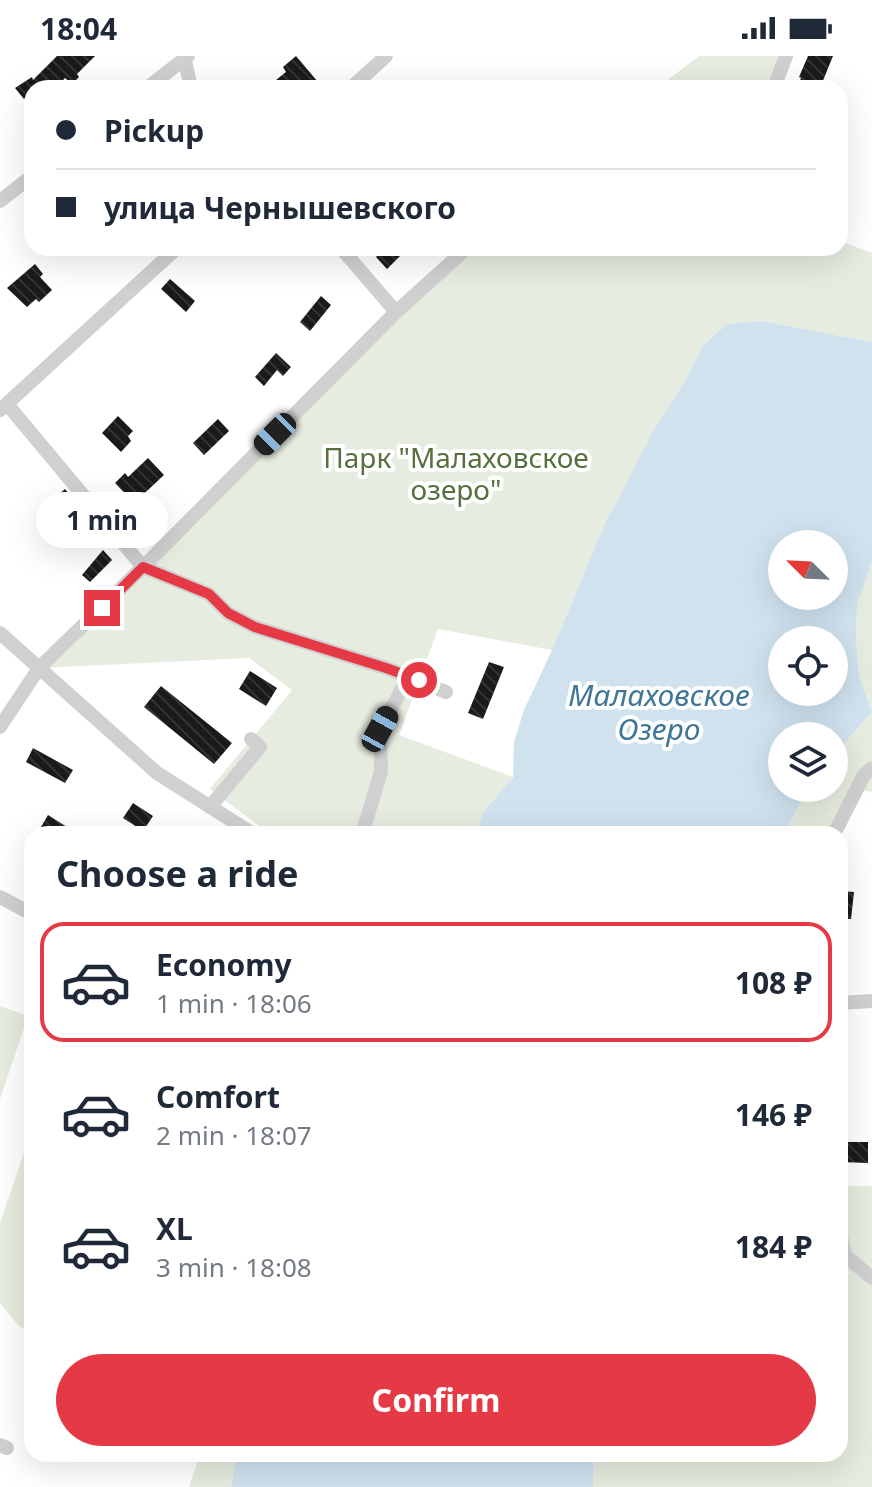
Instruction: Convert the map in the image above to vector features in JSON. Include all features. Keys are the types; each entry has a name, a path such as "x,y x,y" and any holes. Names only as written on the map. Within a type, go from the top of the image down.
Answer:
{"street":[{"path":"360,80 386,56"},
{"path":"777,80 786,56"},
{"path":"157,80 186,57"},
{"path":"186,57 188,80"},
{"path":"0,201 24,182"},
{"path":"168,256 3,408 143,567 209,594 228,613 255,627 330,649 446,692"},
{"path":"348,256 396,312"},
{"path":"0,727 39,668 396,312 458,256"},
{"path":"0,633 157,773 240,826"},
{"path":"364,826 381,772 380,729 409,676"},
{"path":"210,807 260,747 251,739"},
{"path":"838,826 864,775 872,768"},
{"path":"0,897 24,910"},
{"path":"848,1002 872,1001"},
{"path":"848,1257 872,1278"}],"green space":[{"path":"699,56 784,56 774,80 668,80"},
{"name":"Парк \"Малаховское озеро\"","path":"848,244 872,253 872,342 762,321 703,346 608,516 552,650 438,629 399,735 513,777 482,814 479,826 259,826 210,789 292,690 249,658 39,668 455,256 848,256"},
{"path":"872,562 872,711 859,675 856,641 857,604"},
{"path":"872,712 872,792 853,789 848,799 848,739"},
{"path":"800,802 846,802 834,826 789,826"},
{"path":"0,1006 24,1015 24,1028 0,1099"},
{"path":"24,1152 24,1329 0,1303 0,1223"},
{"path":"848,1186 872,1186 872,1487 593,1487 594,1462 848,1462"},
{"path":"197,1462 236,1462 231,1487 189,1487"}],"water":[{"name":"Малаховское Озеро","path":"762,321 872,342 872,562 857,604 856,641 859,675 872,712 848,739 848,722 768,722 768,802 800,802 789,826 479,826 482,814 513,777 514,742 524,710 608,516 654,429 684,383 703,346 727,324"},
{"path":"236,1462 594,1462 593,1487 231,1487"}],"building":[{"path":"57,56 95,56 77,74 79,77 76,80 33,80"},
{"path":"296,56 316,80 276,80 286,72 283,67"},
{"path":"808,56 833,56 823,80 800,80"},
{"path":"24,82 24,99 15,88"},
{"path":"377,256 400,256 387,269"},
{"path":"35,264 43,274 40,277 52,290 39,302 36,299 27,307 7,288"},
{"path":"170,279 195,301 186,312 161,289"},
{"path":"321,296 331,305 310,331 300,322"},
{"path":"276,353 291,367 283,376 277,370 264,386 255,377"},
{"path":"118,416 133,431 128,436 131,441 121,452 102,433"},
{"path":"218,419 229,431 204,455 193,443"},
{"path":"148,458 164,475 134,503 115,483 125,473 128,477"},
{"path":"65,489 81,510 62,525 46,505"},
{"path":"103,550 112,560 90,582 82,575"},
{"path":"489,662 504,667 483,719 468,713"},
{"path":"250,671 277,688 266,706 239,689"},
{"path":"161,686 232,743 214,764 144,707"},
{"path":"33,748 73,770 65,783 26,762"},
{"path":"133,803 153,816 146,826 135,826 123,818"},
{"path":"48,815 65,826 42,826"},
{"path":"848,892 854,892 851,919 848,919"},
{"path":"848,1142 868,1142 868,1163 848,1162"}],"route":[{"path":"102,608 143,567 209,594 228,613 255,627 419,680"}]}
